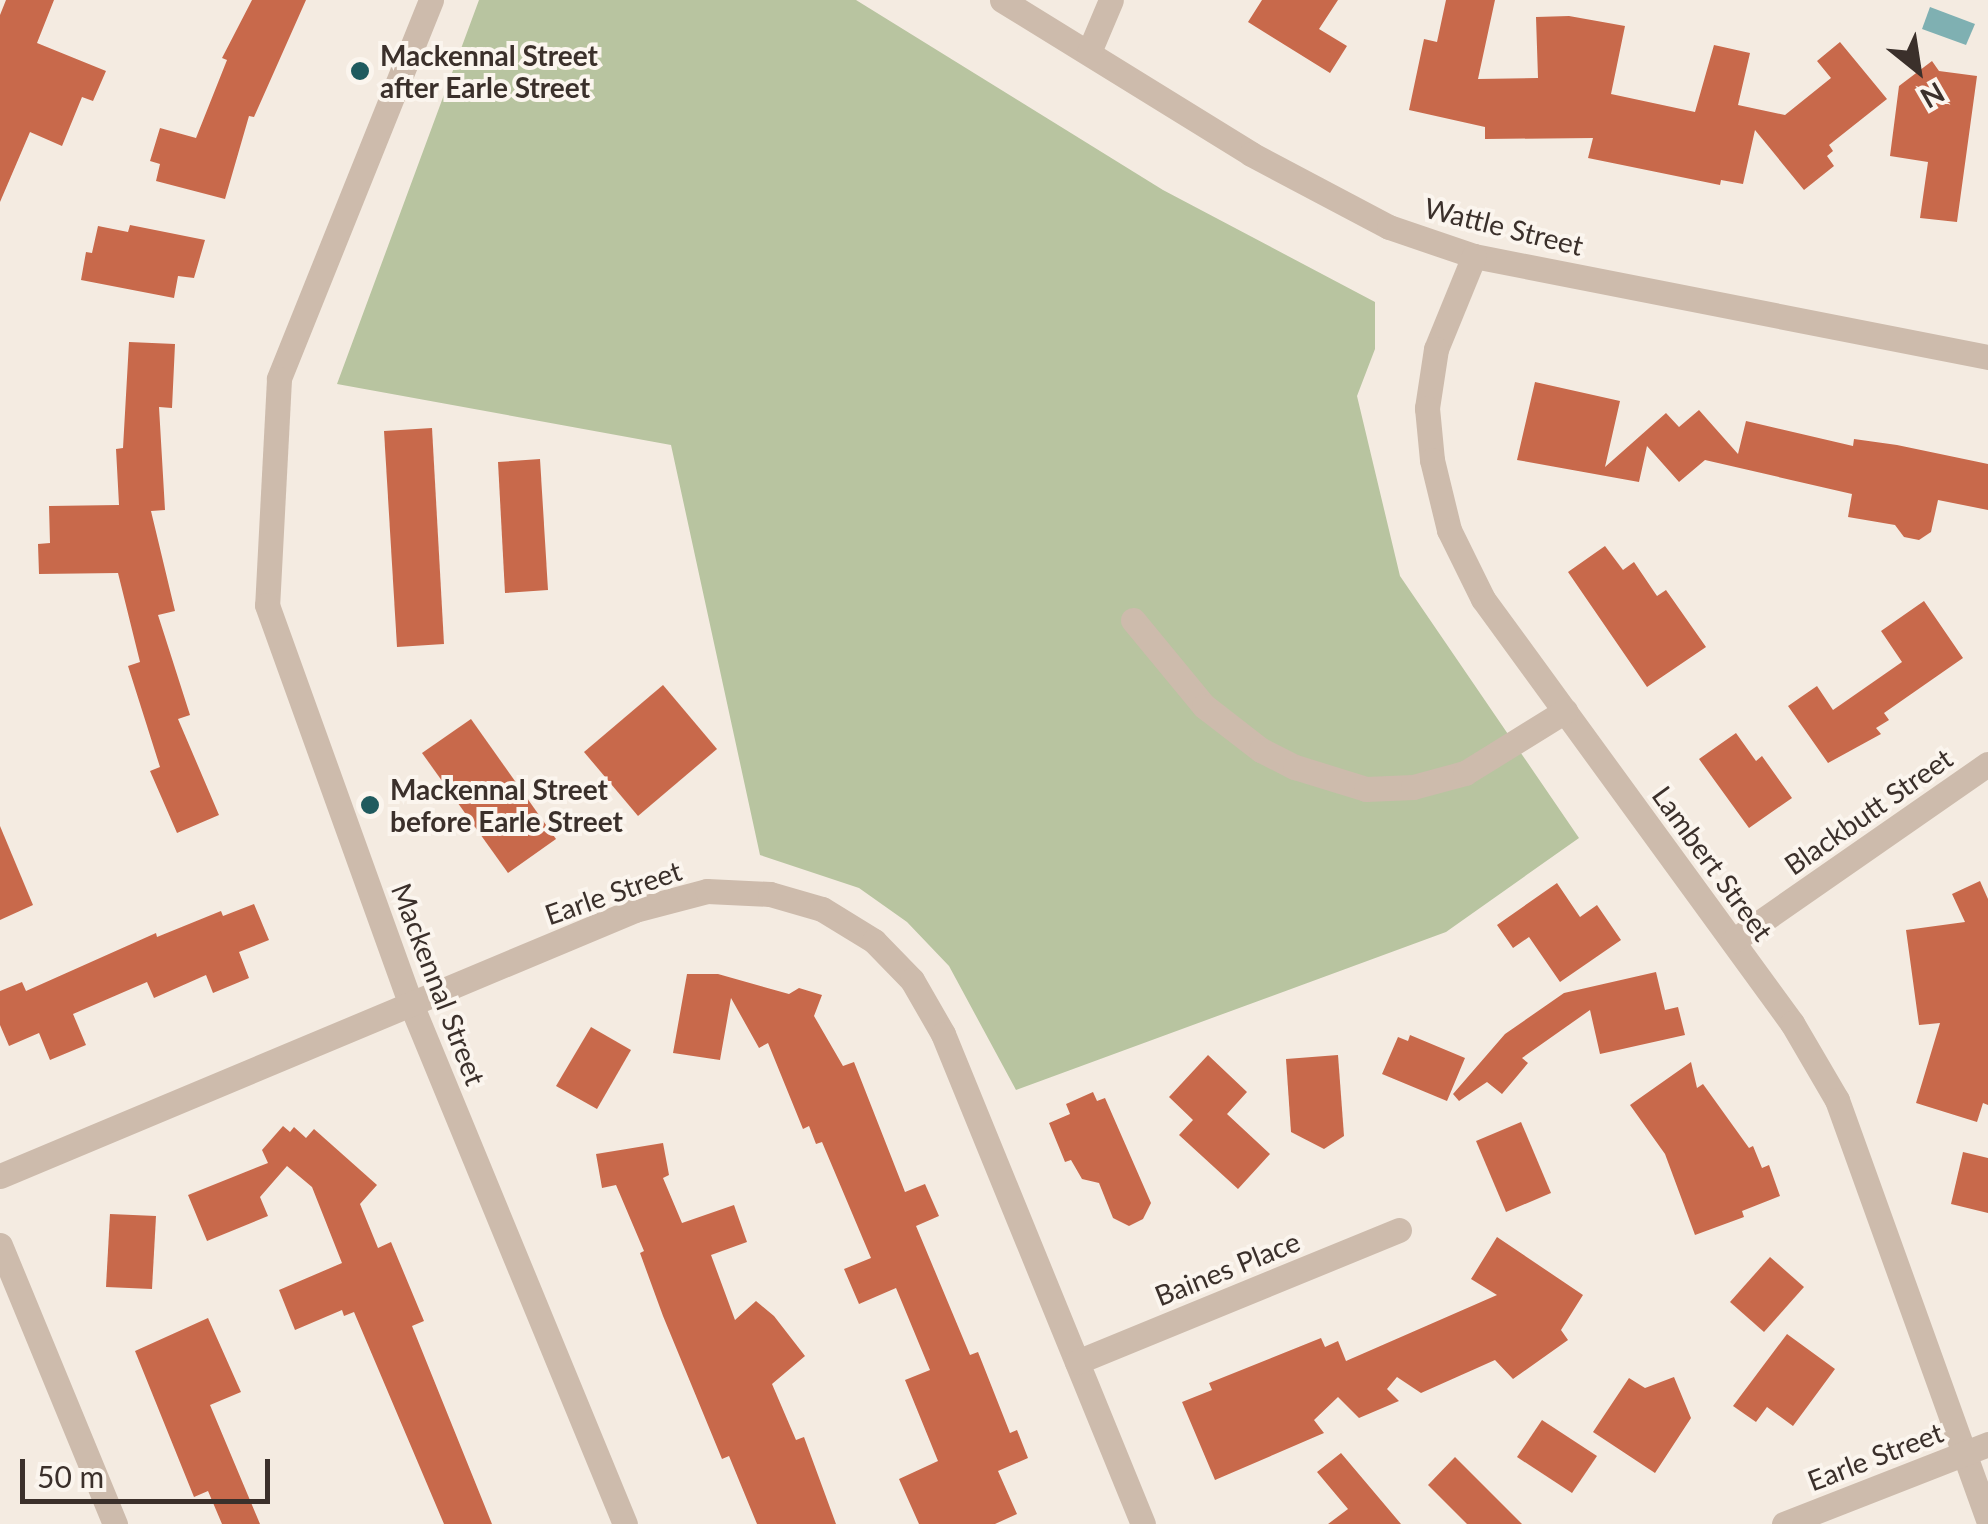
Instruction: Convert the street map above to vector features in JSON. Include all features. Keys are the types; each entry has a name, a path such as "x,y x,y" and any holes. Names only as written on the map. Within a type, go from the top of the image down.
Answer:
{"street":[{"name":"Mackennal Street","path":"432,0 279,379 267,605 412,1004 625,1524"},
{"name":"Wattle Street","path":"1002,0 1251,154 1389,227 1474,256 1988,357"},
{"path":"1089,52 1111,0"},
{"name":"Lambert Street","path":"1474,256 1436,349 1427,408 1432,460 1449,530 1483,599 1792,1023 1836,1100 1976,1449 1988,1518"},
{"path":"1133,620 1204,706 1261,750 1295,767 1366,789 1413,787 1465,772 1565,711"},
{"name":"Blackbutt Street","path":"1732,941 1988,764"},
{"name":"Earle Street","path":"0,1176 635,910 706,891 770,894 822,909 874,941 912,980 943,1034 1143,1524"},
{"name":"Baines Place","path":"1077,1362 1399,1230"},
{"path":"0,1245 115,1524"},
{"name":"Earle Street","path":"1784,1524 1976,1449"}],"green space":[{"path":"479,0 856,0 1163,190 1375,302 1375,349 1357,396 1400,576 1579,838 1446,932 1016,1090 949,966 907,922 859,888 760,855 671,445 337,384"}],"water":[{"path":"1930,7 1975,24 1966,45 1922,29"}],"building":[{"path":"6,0 54,0 37,43 106,71 93,101 82,97 62,146 30,132 0,202 0,15"},
{"path":"252,0 306,0 254,117 249,116 225,199 156,181 160,164 150,161 160,128 196,138 227,60 222,58"},
{"path":"1262,0 1338,0 1319,29 1347,46 1330,73 1248,22"},
{"path":"1446,0 1495,0 1478,79 1538,78 1536,17 1569,16 1625,26 1611,94 1695,112 1714,45 1750,53 1738,105 1785,115 1831,78 1817,61 1840,42 1887,99 1829,145 1833,151 1827,156 1834,166 1804,190 1755,130 1743,184 1721,180 1720,185 1588,158 1593,138 1485,139 1485,127 1409,110 1424,39 1437,42"},
{"path":"1932,61 1939,71 1977,76 1957,222 1920,218 1928,162 1890,156 1899,86"},
{"path":"130,225 205,240 194,278 178,276 174,298 81,280 86,252 92,253 98,226 128,232"},
{"path":"129,342 175,344 172,408 159,407 165,510 151,511 175,611 158,615 190,715 178,719 219,815 177,833 150,771 160,767 128,666 140,662 118,573 39,574 38,544 50,543 49,506 119,505 116,449 123,448"},
{"path":"1535,382 1620,401 1605,467 1666,413 1679,427 1699,410 1738,454 1746,421 1853,446 1854,439 1988,464 1988,510 1938,500 1931,532 1919,540 1904,537 1895,525 1848,517 1852,494 1705,460 1679,482 1647,446 1639,482 1517,460"},
{"path":"432,428 444,644 397,647 384,431"},
{"path":"540,459 548,590 505,593 498,462"},
{"path":"1605,546 1623,570 1634,562 1657,596 1666,590 1706,647 1647,687 1568,572"},
{"path":"1924,601 1963,658 1884,713 1889,720 1876,728 1881,734 1828,763 1788,706 1817,686 1833,710 1902,662 1881,631"},
{"path":"663,685 717,749 638,816 584,752"},
{"path":"471,719 556,839 508,873 422,753"},
{"path":"1736,733 1756,761 1762,756 1792,798 1749,828 1699,759"},
{"path":"0,826 33,905 0,920"},
{"path":"1980,881 1988,899 1988,1105 1983,1103 1977,1122 1916,1103 1940,1023 1919,1025 1906,930 1965,922 1952,894"},
{"path":"1557,883 1580,917 1597,905 1621,940 1560,982 1529,937 1513,948 1497,925"},
{"path":"254,904 269,940 239,952 249,978 213,993 206,975 154,998 147,982 73,1014 86,1045 50,1060 39,1033 9,1046 0,1025 0,991 22,982 26,991 156,933 157,937 221,911 223,916"},
{"path":"1656,972 1665,1010 1678,1007 1685,1035 1600,1054 1590,1010 1522,1058 1528,1063 1502,1094 1487,1082 1459,1101 1453,1094 1505,1034 1564,993"},
{"path":"687,974 718,974 789,994 799,988 822,995 814,1016 843,1066 854,1062 905,1192 925,1184 939,1216 916,1226 970,1355 978,1352 1010,1433 1017,1430 1028,1458 998,1471 1017,1514 995,1524 919,1524 899,1479 938,1461 905,1380 930,1370 896,1288 859,1304 844,1269 871,1258 822,1142 816,1144 809,1126 803,1129 768,1043 759,1048 731,998 720,1060 673,1053"},
{"path":"591,1027 631,1050 597,1109 556,1086"},
{"path":"1410,1035 1465,1058 1447,1101 1382,1074 1398,1037 1408,1041"},
{"path":"1208,1055 1247,1092 1227,1114 1270,1154 1238,1189 1179,1135 1193,1120 1169,1097"},
{"path":"1338,1055 1344,1136 1324,1149 1291,1132 1286,1059"},
{"path":"1691,1062 1697,1088 1703,1084 1749,1148 1753,1146 1762,1168 1769,1165 1780,1196 1742,1211 1744,1217 1695,1235 1665,1154 1630,1105"},
{"path":"1093,1092 1097,1101 1105,1098 1151,1203 1143,1219 1129,1226 1113,1218 1099,1183 1082,1179 1071,1160 1065,1162 1049,1123 1070,1114 1066,1104"},
{"path":"1521,1122 1551,1193 1506,1212 1476,1141"},
{"path":"283,1126 290,1132 294,1127 306,1138 314,1129 377,1185 360,1204 378,1248 391,1242 424,1321 412,1326 492,1524 444,1524 354,1312 344,1316 342,1310 295,1330 279,1290 342,1263 312,1187 287,1166 260,1197 268,1216 207,1241 188,1195 268,1163 262,1150"},
{"path":"663,1143 669,1175 663,1178 682,1223 734,1205 747,1242 711,1255 735,1320 756,1301 774,1316 805,1356 772,1384 796,1440 804,1437 836,1524 757,1524 729,1456 722,1459 663,1316 640,1253 644,1251 616,1185 602,1188 596,1154"},
{"path":"1963,1152 1988,1158 1988,1213 1951,1204"},
{"path":"110,1214 156,1216 152,1289 106,1287"},
{"path":"1497,1237 1583,1295 1561,1330 1568,1340 1513,1379 1495,1360 1421,1393 1397,1377 1387,1389 1399,1401 1359,1418 1338,1397 1314,1420 1324,1433 1215,1480 1182,1402 1212,1390 1209,1383 1321,1338 1325,1347 1338,1341 1346,1361 1497,1295 1471,1279"},
{"path":"1770,1257 1804,1287 1764,1332 1730,1302"},
{"path":"208,1318 241,1392 210,1405 260,1524 222,1524 208,1491 194,1497 135,1351"},
{"path":"1787,1334 1835,1369 1793,1426 1767,1407 1756,1422 1733,1406"},
{"path":"1674,1377 1691,1418 1655,1473 1593,1432 1629,1378 1645,1388"},
{"path":"1542,1420 1597,1456 1572,1493 1517,1457"},
{"path":"1341,1453 1401,1524 1328,1524 1348,1509 1317,1472"},
{"path":"1455,1457 1522,1524 1467,1524 1428,1485"}],"place":[{"name":"Mackennal Street after Earle Street","path":"360,71"},
{"name":"Mackennal Street before Earle Street","path":"370,805"}]}
